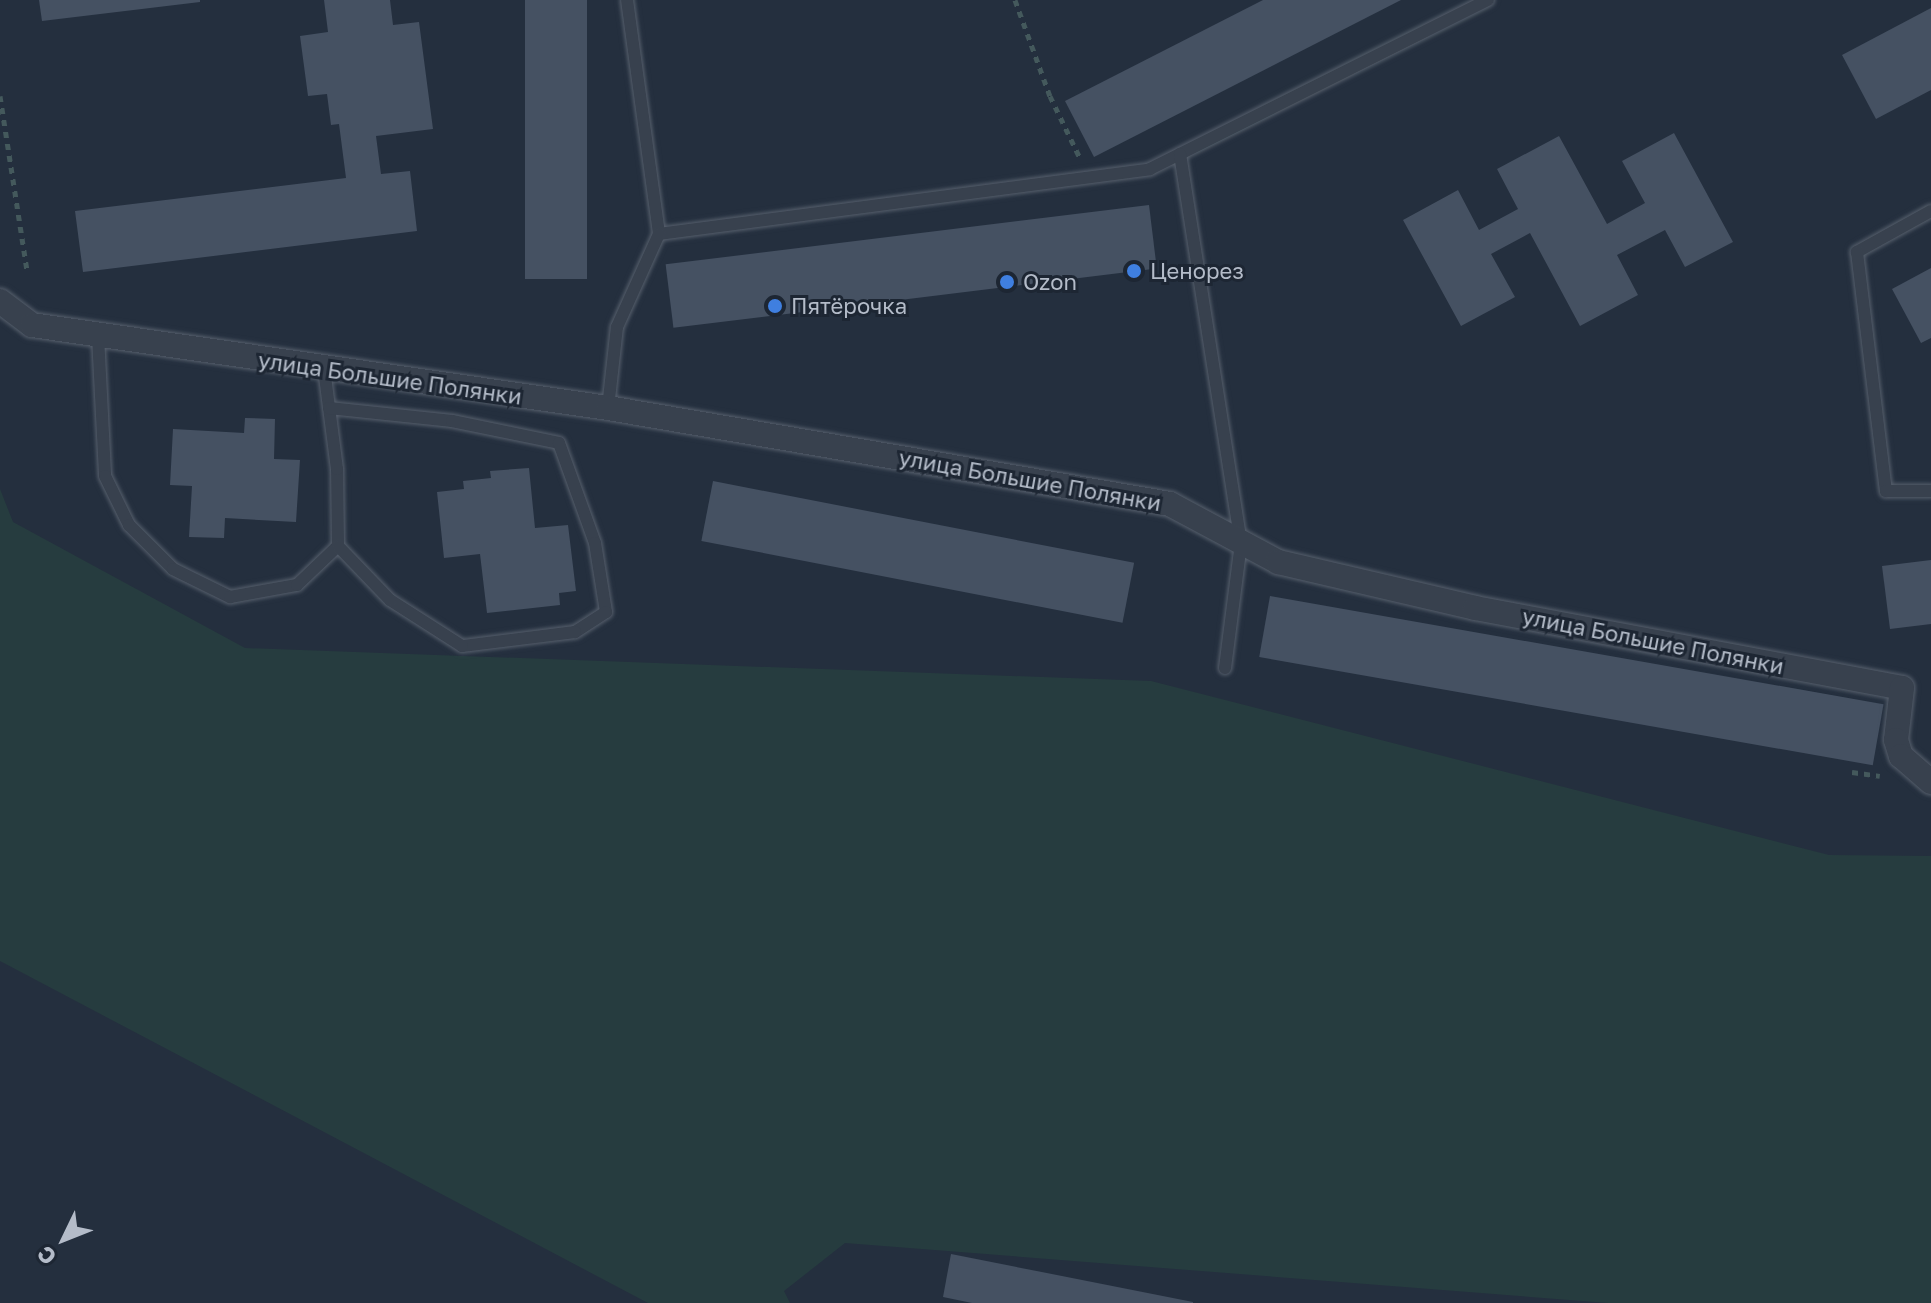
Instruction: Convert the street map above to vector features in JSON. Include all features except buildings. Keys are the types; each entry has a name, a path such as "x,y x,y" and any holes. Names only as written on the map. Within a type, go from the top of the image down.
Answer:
{"street":[{"name":"улица Большие Полянки","path":"0,301 32,325 608,408 1170,504 1278,562 1475,608 1902,688 1896,740 1901,756 1931,782"}],"lane":[{"path":"608,408 617,327 659,234 627,0"},
{"path":"659,234 1150,169 1488,0"},
{"path":"1180,154 1241,543 1225,668"},
{"path":"1931,211 1857,252 1886,491 1931,491"},
{"path":"98,336 105,476 129,525 173,569 230,597 297,585 338,546"},
{"path":"324,369 338,546 390,600 462,646 575,632 606,612 595,543 559,443 452,421 329,408"}],"path":[{"path":"1015,0 1050,96 1089,177"},
{"path":"0,96 27,271"},
{"path":"1852,772 1880,776"}],"green space":[{"path":"0,489 13,522 245,648 1151,681 1829,855 1931,856 1931,1303 1608,1303 845,1243 784,1291 790,1303 648,1303 0,961"}],"place":[{"name":"Ценорез","path":"1134,271"},
{"name":"Ozon","path":"1007,282"},
{"name":"Пятёрочка","path":"775,306"}]}
